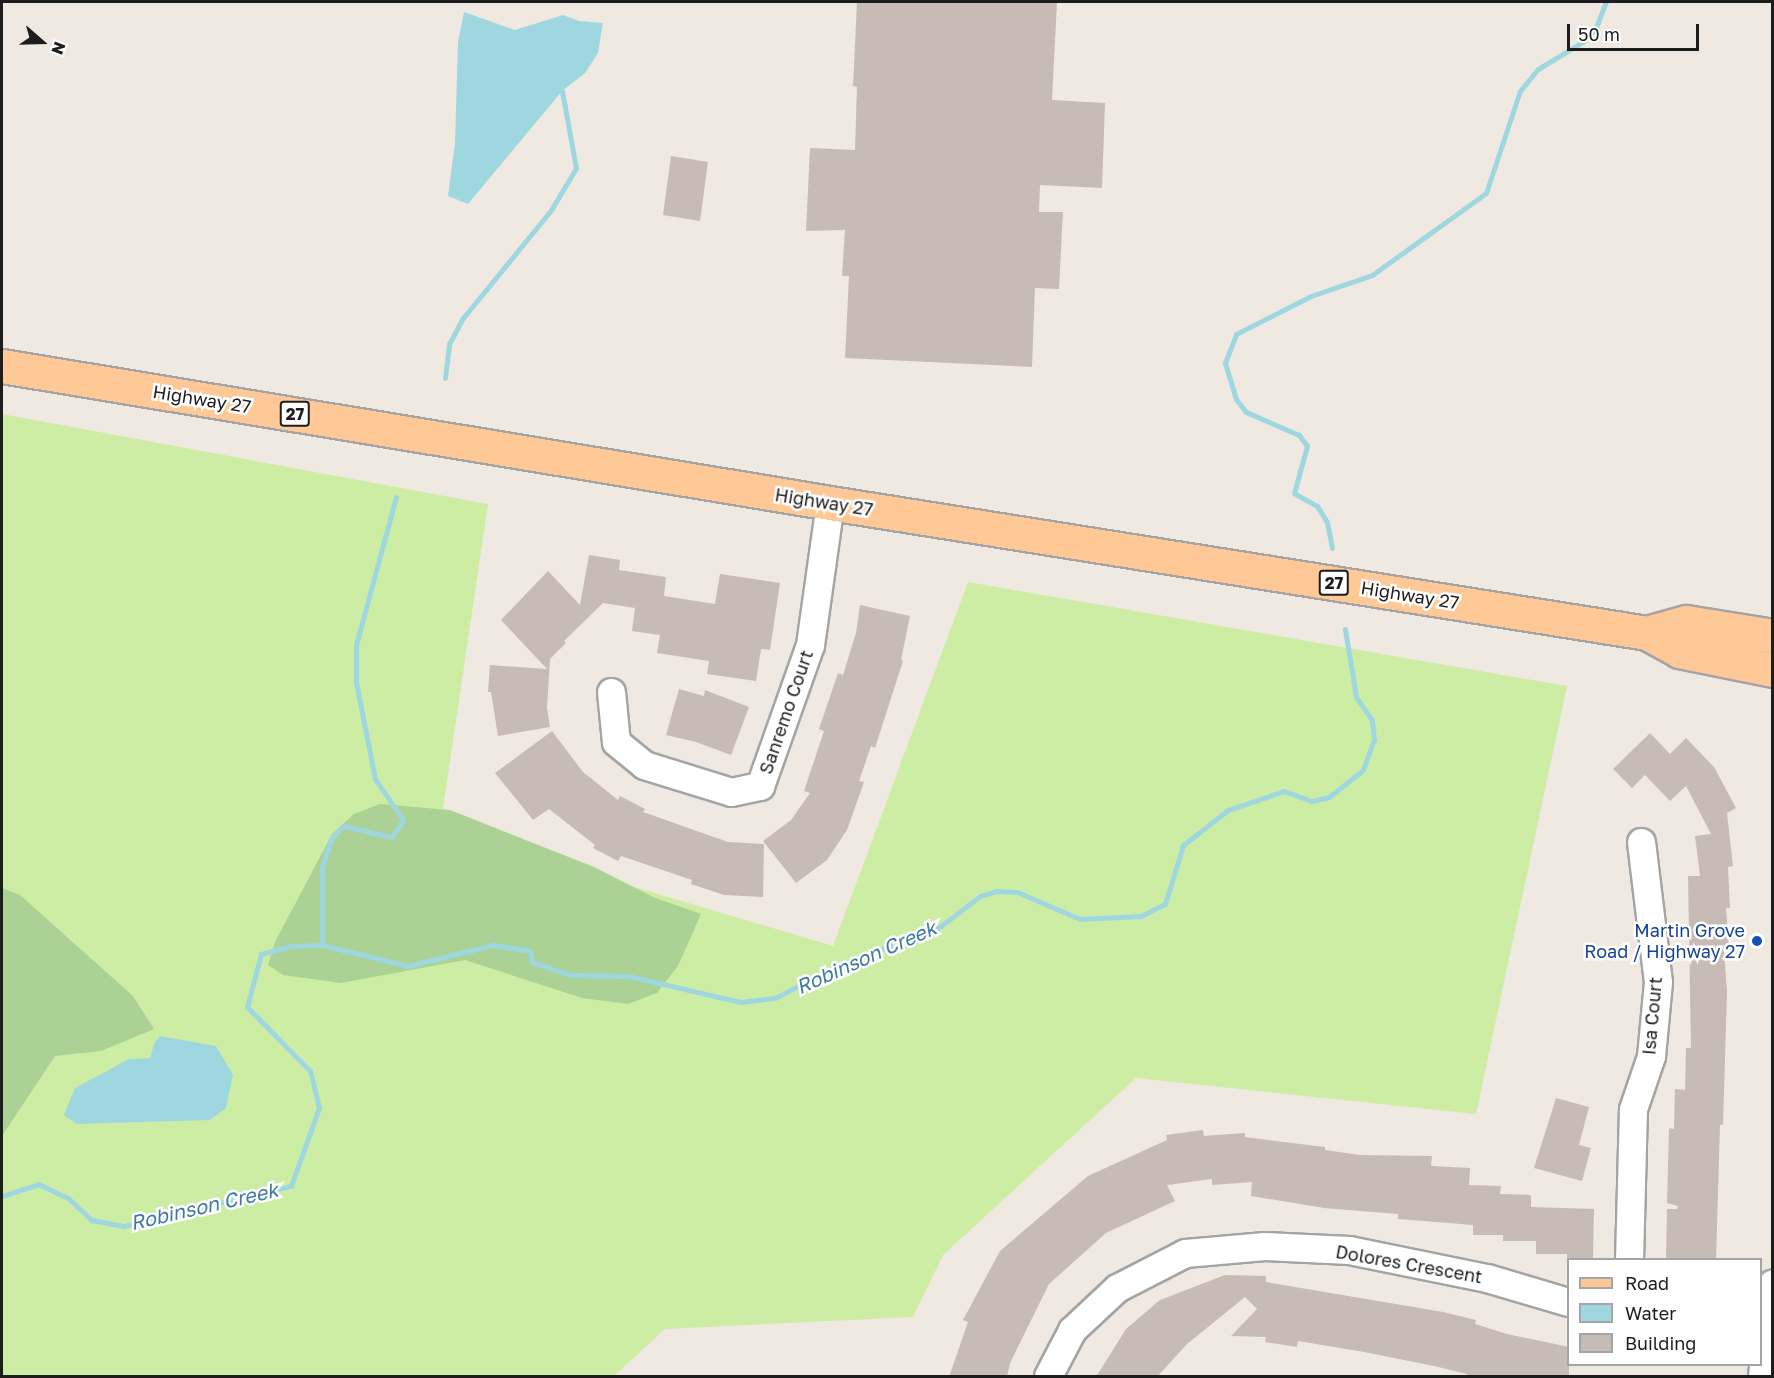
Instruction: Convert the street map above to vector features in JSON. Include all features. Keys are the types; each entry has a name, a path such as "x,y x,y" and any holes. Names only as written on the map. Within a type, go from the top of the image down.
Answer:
{"main road":[{"name":"Highway 27","path":"2,366 830,503 1647,633 1679,651 1773,670"},
{"name":"Highway 27","path":"1647,633 1686,622 1773,636"}],"street":[{"name":"Sanremo Court","path":"611,692 616,742 644,765 731,792 760,786 810,645 830,503"},
{"name":"Isa Court","path":"1629,1258 1633,1109 1651,1056 1658,982 1641,842"},
{"name":"Dolores Crescent","path":"1048,1377 1072,1330 1117,1288 1185,1253 1265,1246 1349,1250 1487,1278 1567,1301"},
{"path":"1762,1377 1773,1284"}],"green space":[{"path":"2,414 488,504 440,829 833,946 968,582 1567,686 1476,1114 1136,1078 943,1255 913,1317 665,1329 614,1376 2,1376"},
{"path":"380,804 450,810 594,867 653,897 701,914 678,966 657,993 628,1004 582,998 465,960 341,983 283,975 268,965 275,942 332,834 354,814"},
{"path":"2,888 20,895 133,996 154,1029 101,1051 55,1056 2,1136"}],"water":[{"path":"464,12 515,30 563,15 579,21 603,23 598,53 585,73 562,91 468,204 448,196 455,143 458,42"},
{"path":"160,1036 216,1046 233,1075 226,1108 210,1120 77,1124 64,1115 75,1088 129,1059 150,1058 154,1044"}],"building":[{"path":"857,2 1057,2 1052,100 1105,103 1102,188 1040,185 1039,212 1063,212 1059,289 1035,288 1032,367 845,358 849,276 842,276 845,230 806,231 810,148 855,150 857,87 853,86"},
{"path":"671,156 708,162 700,221 663,215"},
{"path":"589,555 620,560 619,570 666,577 664,596 715,604 720,574 780,583 770,650 761,649 756,681 707,674 709,661 657,653 660,635 632,631 635,608 603,603 564,641 566,643 550,659 547,708 550,727 498,736 491,692 488,692 490,665 547,669 501,620 548,571 580,605"},
{"path":"860,605 910,616 901,660 903,661 875,748 871,746 859,781 864,782 847,830 827,860 796,883 763,841 791,820 810,793 804,791 824,731 819,729 838,673 843,675 856,633"},
{"path":"679,689 704,696 705,690 749,707 731,755 696,742 666,735"},
{"path":"552,731 583,772 618,800 620,796 645,809 643,812 728,842 764,844 763,897 724,895 691,884 692,880 621,856 618,861 593,848 595,845 549,809 533,820 495,773"},
{"path":"1650,733 1670,754 1686,738 1714,767 1736,808 1727,813 1733,866 1728,867 1730,908 1726,908 1729,949 1724,949 1727,992 1716,1258 1666,1258 1667,1209 1677,1209 1678,1206 1667,1203 1669,1128 1674,1129 1675,1089 1685,1090 1686,1048 1691,1048 1688,876 1700,876 1695,836 1711,834 1686,786 1670,801 1645,775 1632,788 1613,769"},
{"path":"1556,1098 1589,1107 1579,1145 1591,1148 1582,1181 1534,1168"},
{"path":"1203,1130 1204,1136 1245,1133 1245,1137 1325,1147 1325,1150 1360,1155 1432,1156 1431,1166 1470,1168 1469,1185 1501,1186 1500,1194 1531,1195 1531,1207 1594,1209 1593,1258 1567,1258 1567,1254 1536,1254 1536,1241 1503,1241 1503,1235 1473,1235 1473,1225 1398,1219 1398,1214 1324,1208 1251,1196 1252,1182 1212,1185 1212,1179 1167,1185 1175,1201 1106,1233 1049,1284 1010,1363 1007,1377 949,1377 968,1322 963,1320 1000,1251 1088,1176 1167,1140 1166,1135"},
{"path":"1225,1275 1266,1276 1266,1282 1443,1312 1476,1320 1475,1324 1507,1334 1567,1347 1569,1377 1466,1377 1467,1374 1364,1352 1298,1341 1297,1347 1265,1342 1266,1337 1231,1336 1257,1309 1245,1297 1187,1344 1157,1377 1096,1377 1126,1329 1160,1300"}],"waterway":[{"name":"Robinson Creek","path":"1332,548 1327,522 1317,506 1294,493 1307,446 1299,435 1246,412 1236,399 1225,363 1236,334 1311,296 1372,275 1486,193 1520,91 1538,69 1584,41 1595,30 1606,2"},
{"path":"445,378 449,344 463,318 551,210 576,168 562,91"},
{"path":"322,945 322,867 331,839 343,826 392,837 403,820 375,779 356,682 356,645 396,497"},
{"name":"Robinson Creek","path":"2,1196 38,1184 68,1198 92,1220 124,1226 291,1186 319,1108 314,1086 310,1071 247,1007 261,954 291,946 322,945 408,966 493,945 530,951 532,962 570,975 628,976 741,1002 775,998 838,965 937,929 980,896 996,891 1017,892 1080,919 1141,916 1165,904 1183,845 1228,810 1284,791 1312,801 1329,797 1363,770 1374,740 1372,720 1356,697 1345,629"}],"place":[{"name":"Martin Grove Road / Highway 27","path":"1757,941"}]}
